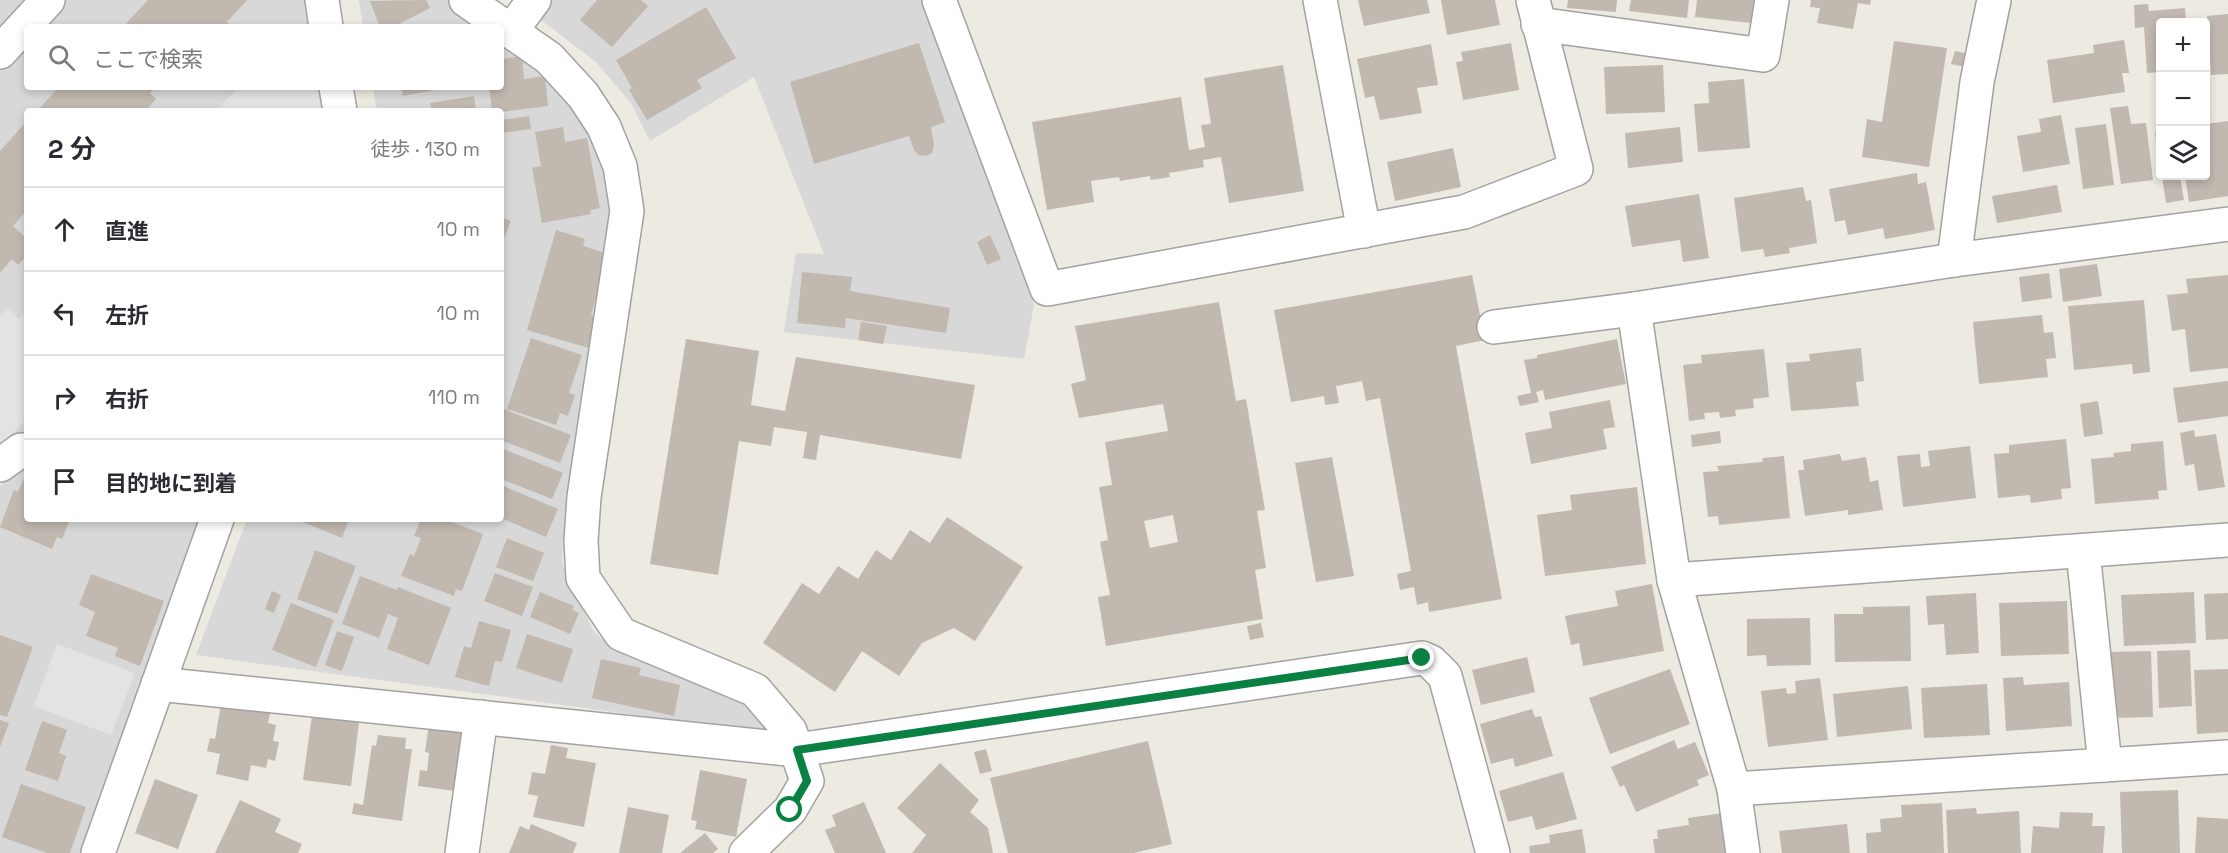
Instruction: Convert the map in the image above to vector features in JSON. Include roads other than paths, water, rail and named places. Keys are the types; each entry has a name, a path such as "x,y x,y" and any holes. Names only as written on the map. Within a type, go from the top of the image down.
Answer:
{"street":[{"path":"26,24 48,0"},
{"path":"322,0 326,24"},
{"path":"466,0 501,24"},
{"path":"511,31 534,0"},
{"path":"939,0 1047,289 1464,212 1576,169 1535,12 1763,55 1772,0"},
{"path":"1320,0 1364,231"},
{"path":"1954,260 1977,82 1994,0"},
{"path":"0,52 24,26"},
{"path":"504,26 549,58 584,95 604,127 620,166 627,211 584,497 581,541 583,578 621,634 755,690 790,731 807,781 790,810 746,853"},
{"path":"336,90 340,108"},
{"path":"1494,327 1634,309 1954,260 2228,224"},
{"path":"1634,309 1674,580 1734,789 1743,853"},
{"path":"0,465 24,450"},
{"path":"98,853 216,522"},
{"path":"1674,580 2228,540"},
{"path":"2083,551 2105,765"},
{"path":"158,684 797,750 1422,658 1431,662 1445,676 1493,853"},
{"path":"462,853 481,717"},
{"path":"1734,789 2228,758"}]}
